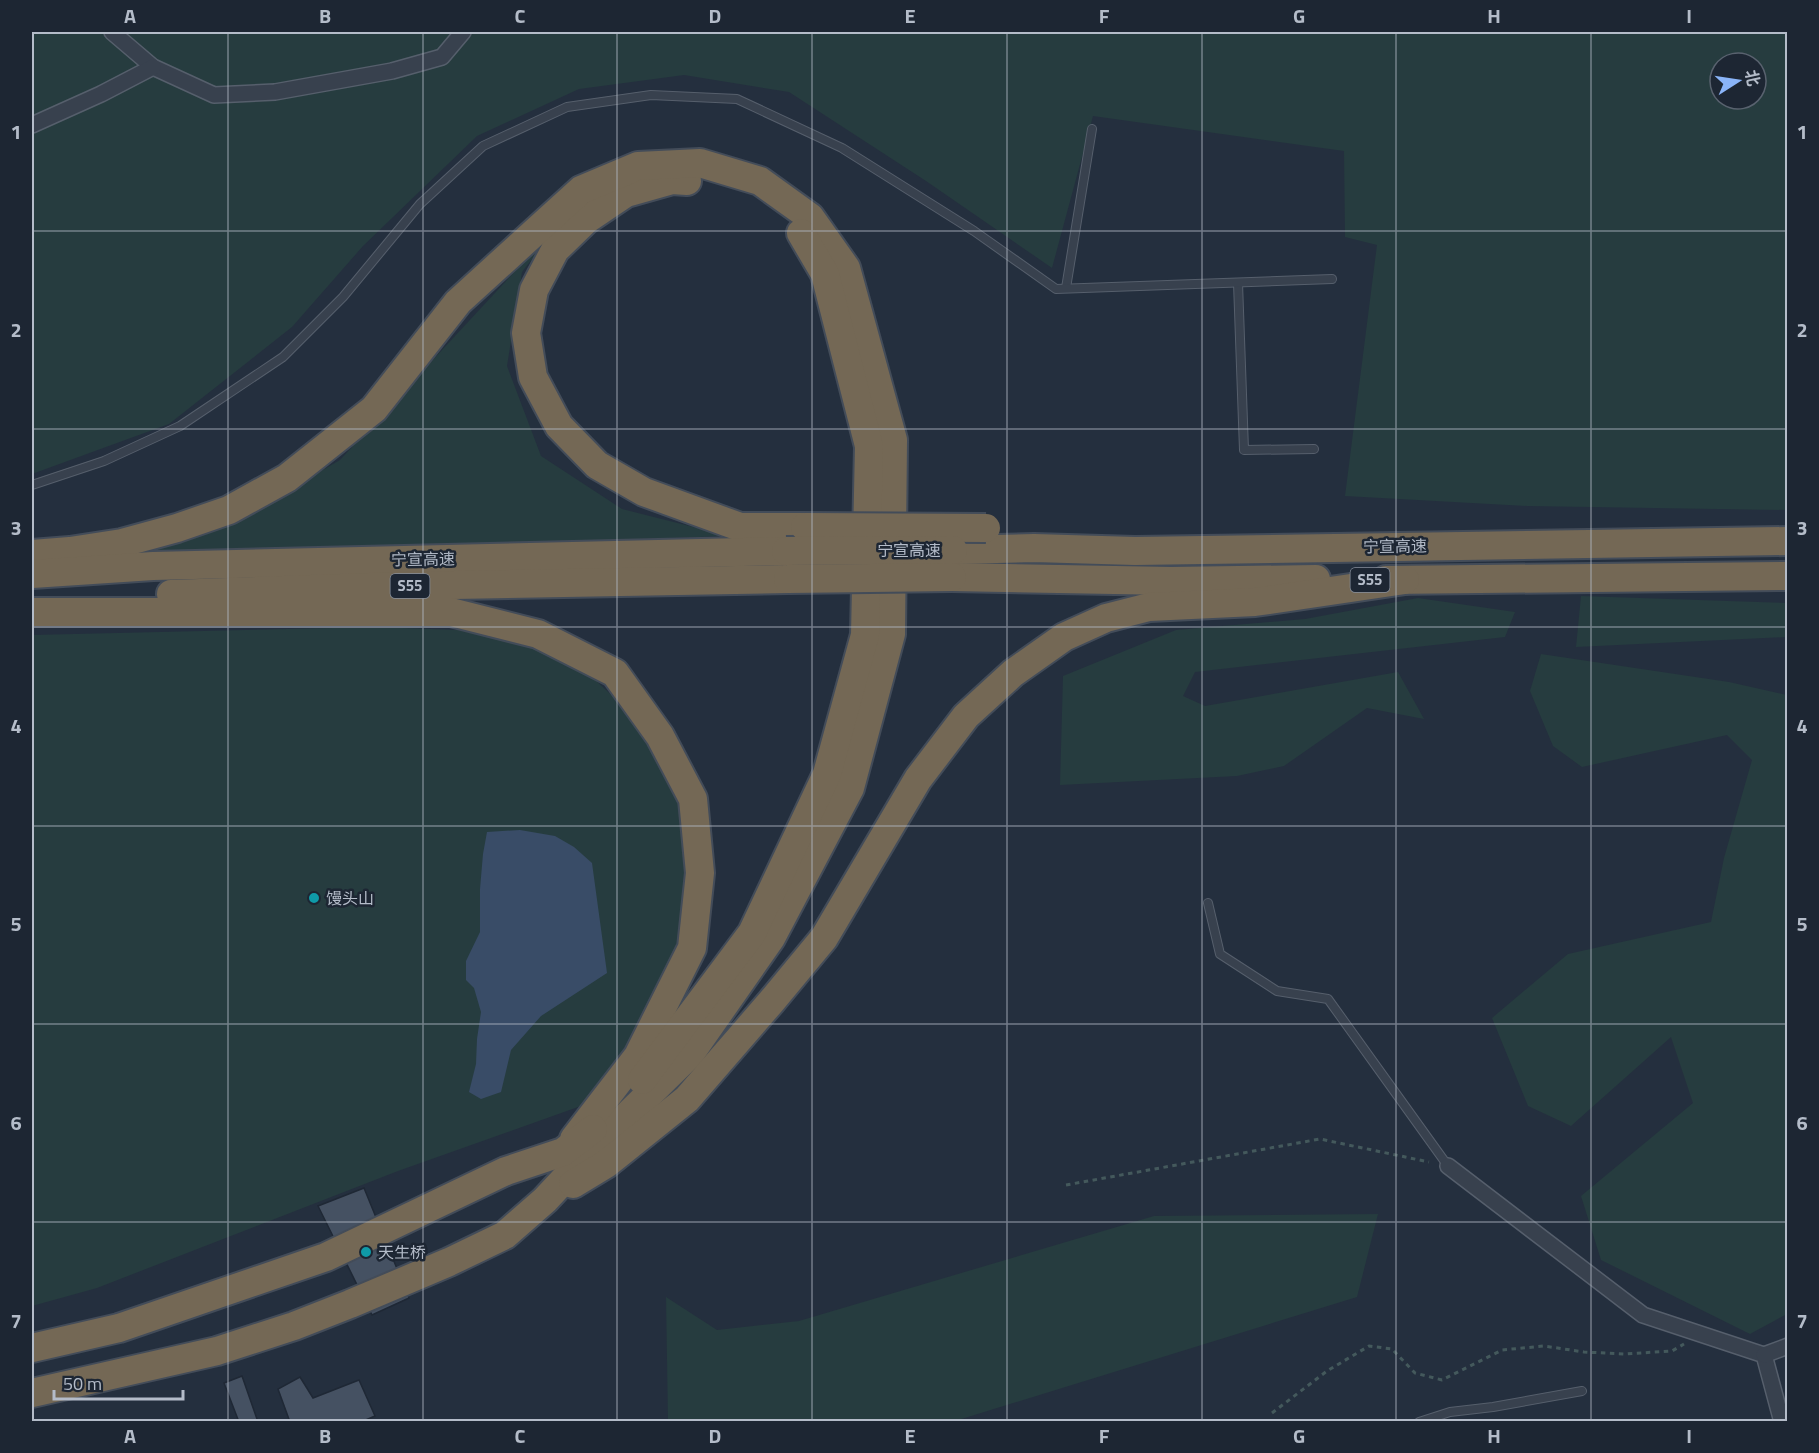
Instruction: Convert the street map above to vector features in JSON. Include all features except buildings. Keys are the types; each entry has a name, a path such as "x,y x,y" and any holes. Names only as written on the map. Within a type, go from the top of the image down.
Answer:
{"highway":[{"path":"32,554 122,543 177,528 229,510 287,478 374,409 458,302 581,190 638,166 700,163 760,181 810,217 846,268 893,440 891,634 850,788 771,938 690,1054 586,1156 545,1200 505,1235 449,1262 294,1326 217,1351 32,1393"},
{"path":"32,1348 119,1328 326,1257 506,1171 563,1152 621,1107 664,1053 752,933 827,774 865,635 869,446 825,274 800,232 764,201 720,183 672,180 626,193 586,220 555,250 534,290 526,333 533,377 559,426 597,465 644,492 740,527 805,527 986,528 1307,548"},
{"name":"宁宣高速","path":"32,600 398,586 788,579 953,564 1034,548 1135,551 1788,541"},
{"name":"宁宣高速","path":"32,574 153,566 786,551 1171,581 1261,578 1405,580 1788,576"},
{"path":"545,1200 606,1164 687,1099 824,938 918,779 966,716 1013,673 1064,637 1106,618 1149,607 1255,602 1405,580"},
{"path":"32,612 451,612 538,634 615,673 660,736 693,799 700,873 692,948 638,1056 563,1152"}],"street":[{"path":"112,32 153,67 214,95 275,92 392,71 442,57 463,32"},
{"path":"32,124 101,94 153,67"},
{"path":"1448,1166 1643,1315 1764,1355 1788,1346"},
{"path":"1764,1355 1782,1422"}],"lane":[{"path":"32,484 104,461 180,426 283,357 343,297 420,204 483,146 567,107 651,95 737,99 843,148 974,231 1056,289 1332,279"},
{"path":"1066,288 1092,129"},
{"path":"1238,283 1244,450 1314,449"},
{"path":"1208,903 1220,954 1277,991 1328,999 1448,1166"},
{"path":"1419,1422 1450,1413 1582,1390"}],"path":[{"path":"1066,1185 1320,1139 1448,1166"},
{"path":"1272,1413 1326,1371 1370,1346 1392,1349 1415,1373 1442,1380 1502,1350 1544,1346 1584,1352 1624,1354 1672,1351 1701,1334"}],"green space":[{"path":"32,32 1787,32 1787,510 1527,506 1345,496 1377,245 1345,237 1344,151 1093,116 1052,268 926,181 789,92 684,75 579,89 477,136 363,246 292,327 169,424 32,474"},
{"path":"559,224 522,272 507,366 541,456 622,509 729,536 143,555 247,514 340,460"},
{"path":"1581,596 1787,603 1787,637 1576,647"},
{"path":"1418,598 1515,612 1505,637 1195,672 1183,696 1205,706 1398,672 1424,719 1367,708 1284,766 1237,776 1060,785 1063,676 1176,630 1305,619"},
{"path":"376,627 458,630 528,646 576,662 621,704 655,748 682,812 689,876 676,961 640,1032 592,1102 398,1171 97,1288 32,1306 32,635"},
{"path":"1541,654 1729,682 1787,695 1787,1314 1750,1334 1601,1260 1581,1196 1693,1103 1671,1037 1571,1126 1528,1106 1492,1018 1568,954 1711,922 1724,858 1752,760 1727,735 1582,767 1553,746 1530,691"},
{"path":"1378,1214 1357,1297 955,1421 668,1421 666,1297 717,1330 799,1321 1154,1216"}],"water":[{"path":"520,830 555,836 574,847 592,863 607,973 541,1016 511,1050 501,1092 481,1099 469,1092 476,1064 481,1012 474,988 466,980 466,961 480,932 480,889 487,832"}],"place":[{"name":"馒头山","path":"314,898"},
{"name":"天生桥","path":"366,1252"}]}
